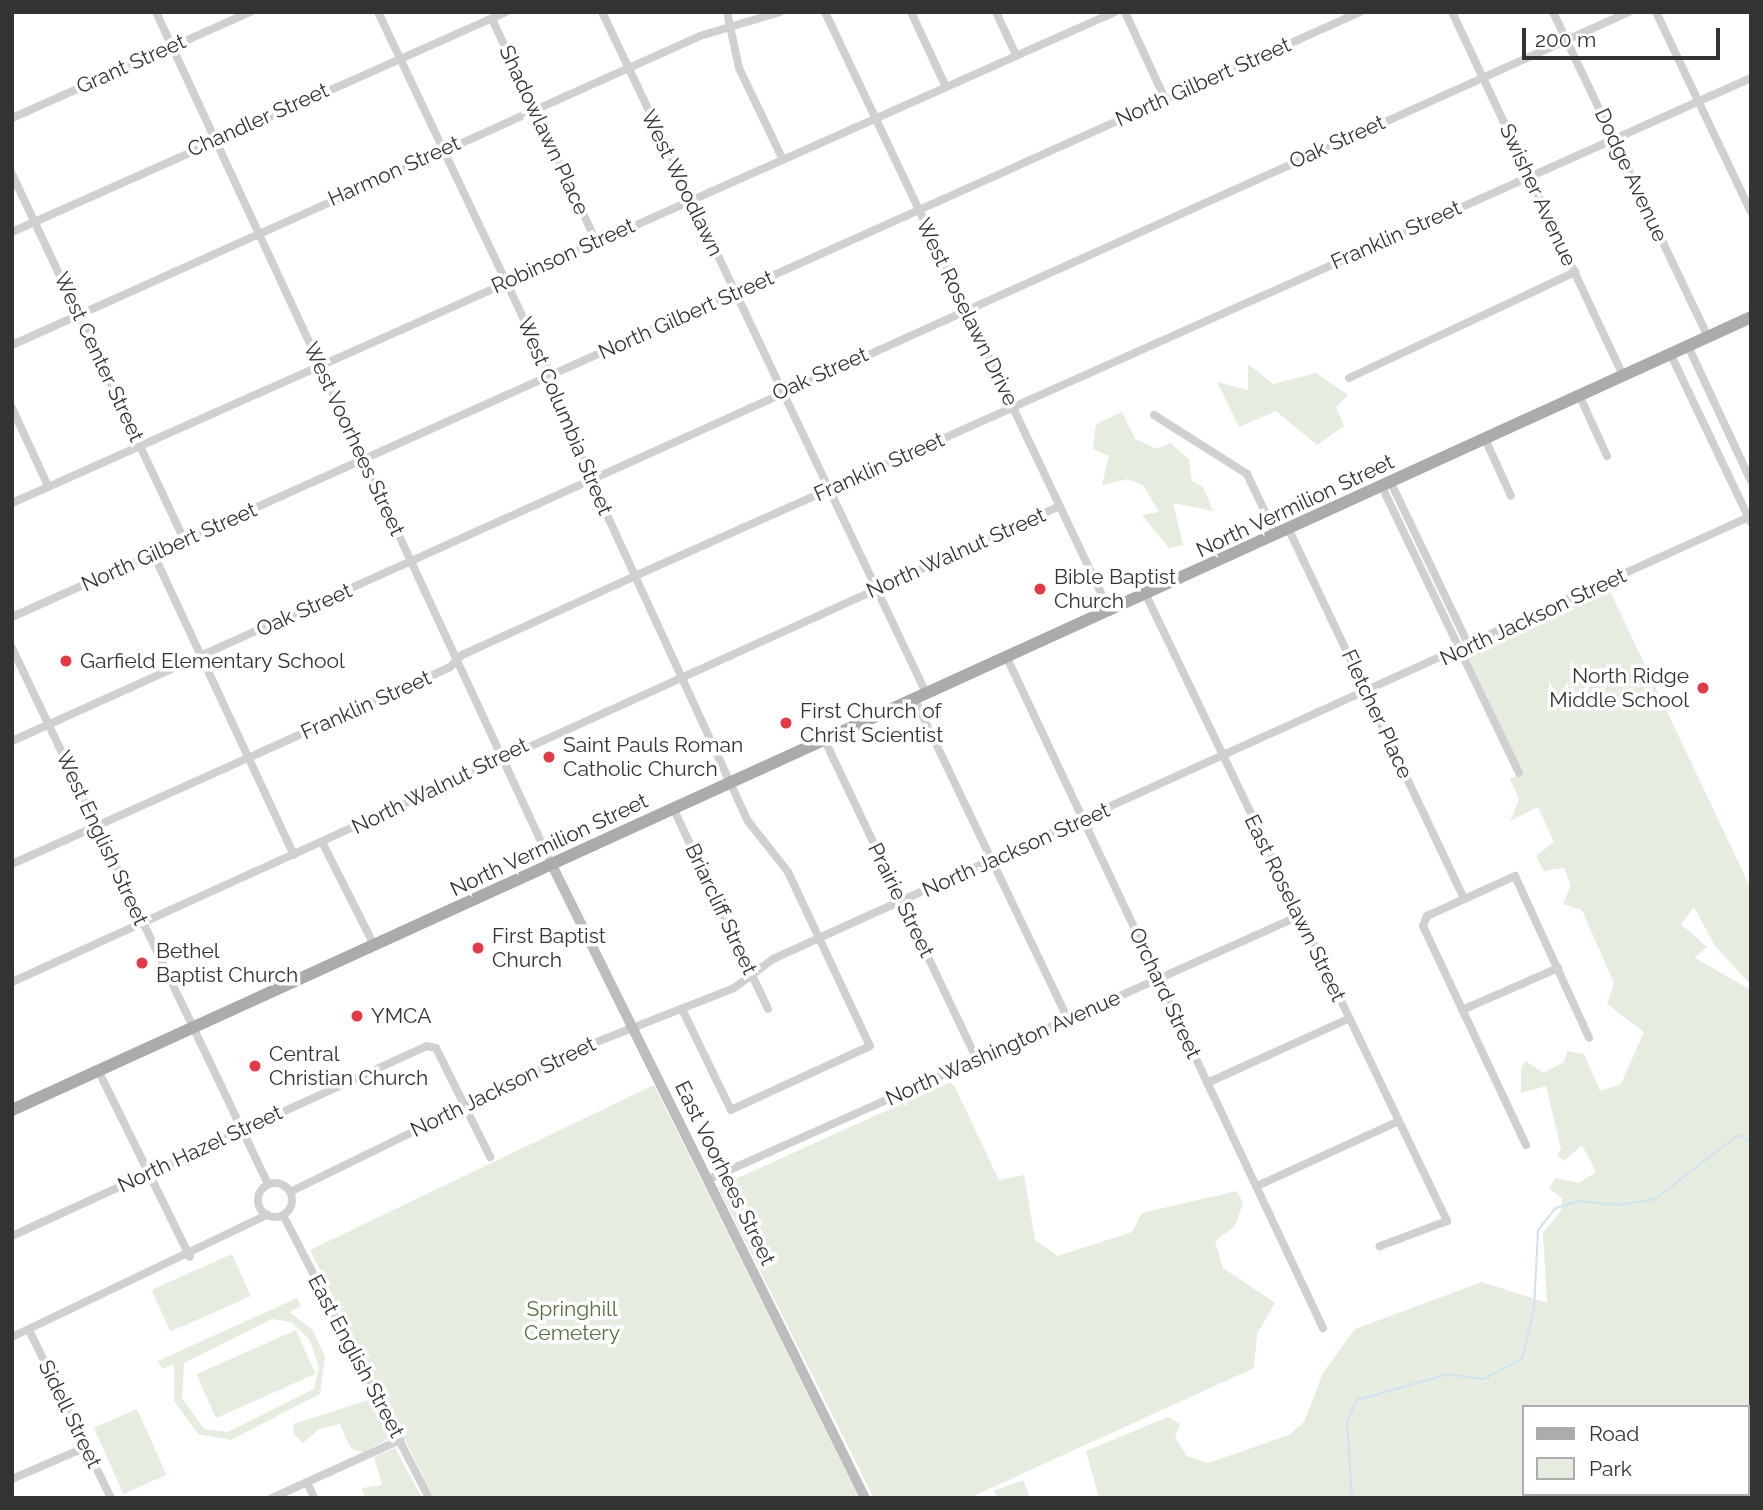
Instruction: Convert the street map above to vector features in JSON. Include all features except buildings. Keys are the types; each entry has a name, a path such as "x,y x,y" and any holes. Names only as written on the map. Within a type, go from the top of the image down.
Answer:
{"main road":[{"name":"North Vermilion Street","path":"12,1109 1486,441 1751,317"},
{"name":"East Voorhees Street","path":"552,865 865,1498"}],"street":[{"name":"West Voorhees Street","path":"156,12 552,865"},
{"name":"Grant Street","path":"12,118 250,12"},
{"name":"West Columbia Street","path":"378,12 506,281 549,376 590,478 748,821 788,872 870,1046 731,1110 682,1012"},
{"name":"Chandler Street","path":"12,232 214,139 506,12"},
{"name":"West Woodlawn","path":"602,12 876,589 992,860 1068,1019"},
{"path":"727,12 739,68 783,160"},
{"name":"Harmon Street","path":"12,345 443,148 628,69 780,12"},
{"name":"West Roselawn Drive","path":"825,12 1110,612"},
{"path":"911,12 946,87"},
{"path":"996,12 1016,55"},
{"name":"Robinson Street","path":"12,502 1115,12"},
{"path":"1125,12 1164,99"},
{"name":"North Gilbert Street","path":"12,617 1360,12"},
{"name":"Swisher Avenue","path":"1452,12 1623,377"},
{"name":"Dodge Avenue","path":"1553,12 1708,337"},
{"name":"Oak Street","path":"12,741 782,391 1629,12"},
{"path":"1656,12 1751,212"},
{"name":"Shadowlawn Place","path":"492,19 596,241"},
{"name":"Franklin Street","path":"12,864 249,757 635,576 1615,141 1751,78"},
{"name":"West Center Street","path":"12,174 184,540"},
{"path":"1349,378 1575,272"},
{"path":"1688,346 1751,481"},
{"path":"1671,355 1750,519"},
{"path":"1580,397 1607,456"},
{"path":"12,408 48,486"},
{"path":"1154,415 1247,474 1276,535"},
{"path":"1486,441 1511,496"},
{"path":"1387,485 1469,646"},
{"path":"1387,485 1518,773"},
{"name":"North Walnut Street","path":"12,982 294,855 681,675 1060,506"},
{"name":"North Jackson Street","path":"290,1192 465,1105 632,1028 682,1012 819,938 1750,519"},
{"name":"Fletcher Place","path":"1289,530 1464,898"},
{"path":"153,553 294,855"},
{"name":"East Roselawn Street","path":"1146,594 1397,1122 1447,1221 1380,1246"},
{"name":"West English Street","path":"12,648 191,1028"},
{"name":"Orchard Street","path":"1007,659 1323,1328"},
{"name":"Prairie Street","path":"825,741 977,1060"},
{"name":"Briarcliff Street","path":"674,810 768,1009"},
{"path":"322,842 374,945"},
{"path":"1526,1145 1423,926 1427,916 1515,876 1589,1038"},
{"name":"North Washington Avenue","path":"707,1180 1299,916"},
{"path":"1462,1010 1558,968"},
{"path":"1207,1083 1348,1019"},
{"path":"191,1028 268,1184"},
{"name":"North Hazel Street","path":"12,1236 427,1046 436,1048 465,1105"},
{"path":"98,1070 190,1257"},
{"path":"465,1105 491,1157"},
{"path":"1257,1185 1397,1122"},
{"path":"12,1337 190,1257 267,1215 283,1215 292,1205 290,1192 280,1183 268,1184 259,1196 267,1215"},
{"name":"East English Street","path":"283,1215 429,1498"},
{"name":"Sidell Street","path":"29,1330 111,1498"},
{"path":"272,1498 400,1440"},
{"path":"12,1479 86,1447"},
{"path":"307,1482 314,1498"}],"green space":[{"path":"1248,364 1273,384 1316,373 1348,395 1336,407 1344,426 1317,445 1276,411 1239,427 1217,382 1248,390"},
{"path":"1122,412 1135,439 1157,449 1170,443 1189,459 1192,481 1203,487 1213,511 1173,503 1183,545 1169,548 1142,515 1159,512 1143,485 1128,479 1102,485 1109,456 1093,449 1096,424"},
{"path":"1609,589 1751,889 1751,985 1715,946 1694,907 1681,924 1707,947 1695,958 1751,990 1751,1473 1749,1405 1522,1405 1522,1496 1749,1498 1099,1498 1086,1451 1168,1417 1180,1424 1175,1437 1187,1456 1208,1463 1289,1435 1304,1422 1323,1373 1355,1329 1482,1282 1547,1303 1543,1233 1561,1211 1562,1198 1549,1188 1556,1178 1579,1183 1596,1172 1582,1145 1564,1161 1557,1155 1561,1149 1546,1086 1521,1093 1521,1068 1526,1061 1543,1073 1564,1062 1567,1051 1584,1054 1600,1091 1621,1084 1644,1032 1607,1004 1614,983 1582,910 1563,904 1571,885 1564,868 1544,871 1536,856 1554,842 1538,807 1510,821 1519,799 1510,779 1523,773 1467,654"},
{"path":"952,1081 999,1180 1024,1175 1035,1240 1058,1256 1132,1232 1142,1213 1237,1191 1243,1203 1235,1226 1215,1241 1223,1268 1275,1303 1257,1334 1254,1368 969,1498 874,1498 718,1187"},
{"name":"Springhill Cemetery","path":"654,1085 859,1498 434,1498 310,1250"},
{"path":"232,1254 251,1296 170,1332 152,1290"},
{"path":"297,1298 301,1306 289,1312 312,1329 325,1356 320,1394 231,1440 198,1434 174,1401 174,1364 162,1369 158,1361","holes":["272,1319 291,1322 310,1340 319,1368 314,1389 228,1432 204,1429 182,1398 184,1363"]},
{"path":"296,1330 316,1374 216,1418 196,1374"},
{"path":"372,1399 392,1437 364,1452 351,1449 340,1424 319,1429 303,1443 294,1434 293,1424"},
{"path":"137,1409 166,1475 123,1494 94,1428"},
{"path":"395,1448 422,1498 365,1498 362,1488 382,1485 374,1457"},
{"path":"1023,1480 1030,1498 997,1498 994,1491"}],"waterway":[{"path":"1352,1498 1347,1421 1357,1400 1448,1374 1484,1379 1522,1359 1534,1309 1538,1230 1556,1208 1579,1201 1618,1205 1655,1199 1738,1135 1751,1141"}],"place":[{"name":"Bible Baptist Church","path":"1040,589"},
{"name":"Garfield Elementary School","path":"66,661"},
{"name":"North Ridge Middle School","path":"1703,688"},
{"name":"First Church of Christ Scientist","path":"786,723"},
{"name":"Saint Pauls Roman Catholic Church","path":"549,757"},
{"name":"First Baptist Church","path":"478,948"},
{"name":"Bethel Baptist Church","path":"142,963"},
{"name":"YMCA","path":"357,1016"},
{"name":"Central Christian Church","path":"255,1066"}]}
